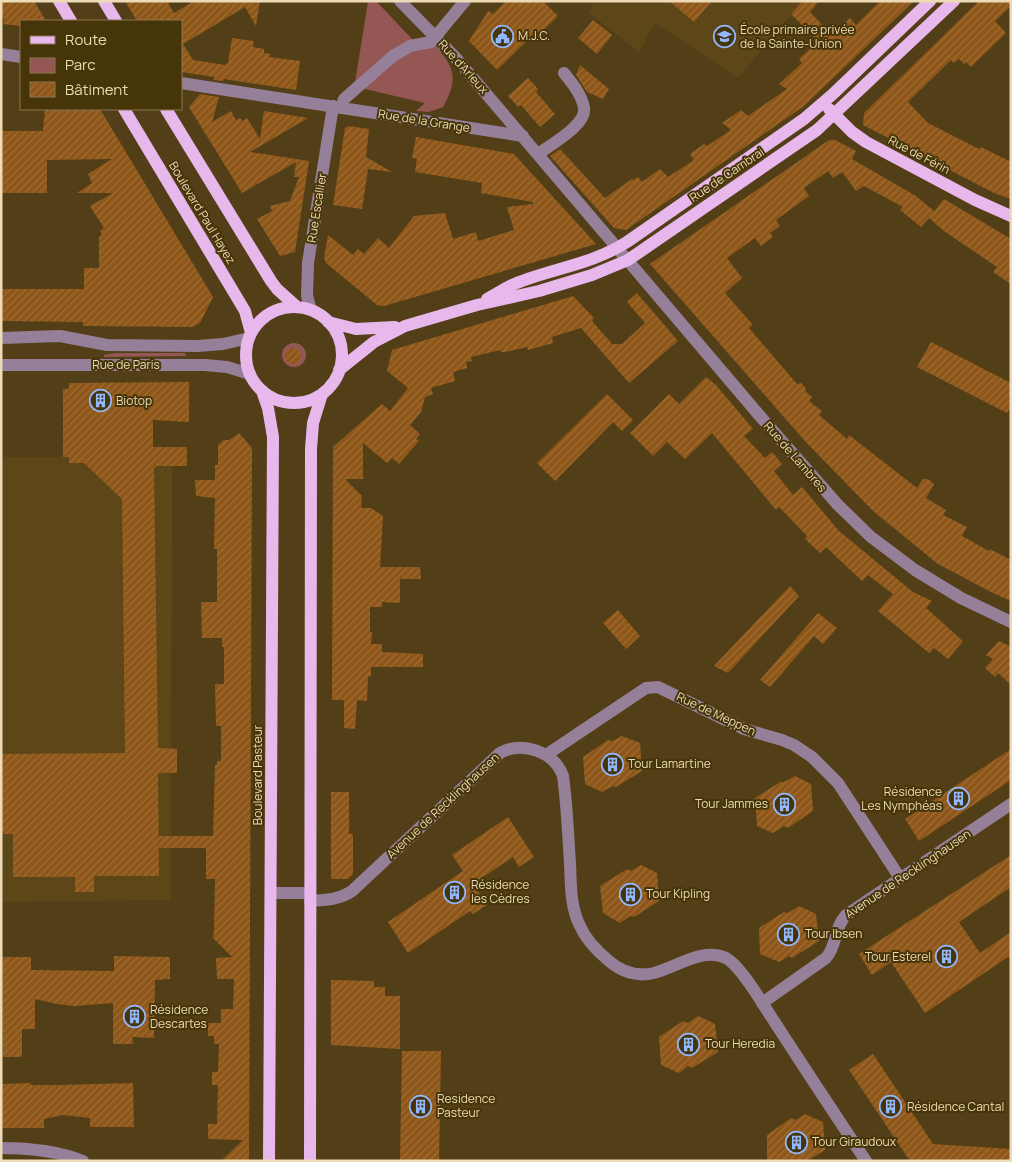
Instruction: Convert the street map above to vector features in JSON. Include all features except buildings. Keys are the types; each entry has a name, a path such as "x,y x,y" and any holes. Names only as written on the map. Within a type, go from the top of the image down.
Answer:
{"main road":[{"path":"59,1 70,20"},
{"path":"104,1 115,20"},
{"name":"Rue de Cambrai","path":"477,305 522,280 589,261 618,248 804,119 930,1"},
{"name":"Rue de Cambrai","path":"328,322 356,329 405,326 584,277 609,269 628,260 807,138 954,1"},
{"name":"Rue de Férin","path":"824,102 852,132 866,142 974,200 1011,216"},
{"name":"Boulevard Paul Hayez","path":"125,110 244,311 250,336"},
{"name":"Boulevard Paul Hayez","path":"167,110 271,281 297,308"},
{"path":"285,308 311,310 328,322 337,334 341,348 339,370 332,383 322,394 310,400 295,403 274,399 262,391 250,374 246,356 250,336 258,323 268,315 285,308"},
{"name":"Rue de Cambrai","path":"339,370 374,342 405,326"},
{"name":"Boulevard Pasteur","path":"262,391 268,408 272,436 269,1161"},
{"path":"310,1161 311,449 313,424 322,394"}],"street":[{"name":"Rue d'Arleux","path":"400,1 436,36 522,136"},
{"path":"337,107 393,56 410,46 431,42 466,1"},
{"path":"1,54 20,57"},
{"path":"538,154 572,129 583,118 584,108 578,92 564,73"},
{"name":"Rue de la Grange","path":"182,83 522,136"},
{"name":"Rue Escallier","path":"311,310 307,296 308,263 337,107"},
{"path":"522,136 618,248"},
{"name":"Rue de Lambres","path":"618,248 759,415 848,516 871,537 915,570 961,598 1011,622"},
{"name":"Rue de Paris","path":"1,338 60,336 107,345 188,346 223,344 250,336"},
{"name":"Rue de Paris","path":"1,365 198,364 227,367 250,374"},
{"name":"Rue de Meppen","path":"546,755 646,688 658,687 744,729 782,740 812,756 838,784 900,878"},
{"name":"Avenue de Recklinghausen","path":"271,893 330,900 345,895 352,891 500,752 514,748 523,748 546,755"},
{"path":"546,755 556,763 563,776 573,908 580,928 592,944 602,955 622,970 630,973 657,972 702,956 718,955 733,963 762,1003 866,1161"},
{"name":"Avenue de Recklinghausen","path":"762,1003 826,958 833,948 838,926 846,915 1011,804"},
{"path":"1,1148 48,1152 84,1161"}],"shaded area":[{"name":"École primaire privée de la Sainte-Union","path":"594,1 802,1 738,78 655,23 639,52 589,13"},
{"path":"153,382 153,447 172,447 171,900 1,902 1,457 63,457 63,389 69,388 69,383"}],"green space":[{"path":"376,1 413,40 428,37 448,62 453,77 452,86 443,107 429,112 416,111 425,103 365,89 355,82 368,2"},
{"path":"289,343 299,343 306,350 306,360 299,367 289,367 282,360 282,350"},
{"path":"115,353 185,353 186,356 104,357 104,355"}],"place":[{"name":"M.J.C.","path":"502,36"},
{"name":"École primaire privée de la Sainte-Union","path":"724,37"},
{"name":"Biotop","path":"100,401"},
{"name":"Tour Lamartine","path":"612,764"},
{"name":"Résidence Les Nymphéas","path":"958,799"},
{"name":"Tour Jammes","path":"784,804"},
{"name":"Résidence les Cèdres","path":"455,892"},
{"name":"Tour Kipling","path":"630,894"},
{"name":"Tour Ibsen","path":"789,934"},
{"name":"Tour Esterel","path":"947,957"},
{"name":"Résidence Descartes","path":"134,1017"},
{"name":"Tour Heredia","path":"689,1044"},
{"name":"Residence Pasteur","path":"421,1106"},
{"name":"Résidence Cantal","path":"891,1107"},
{"name":"Tour Giraudoux","path":"796,1142"}]}
